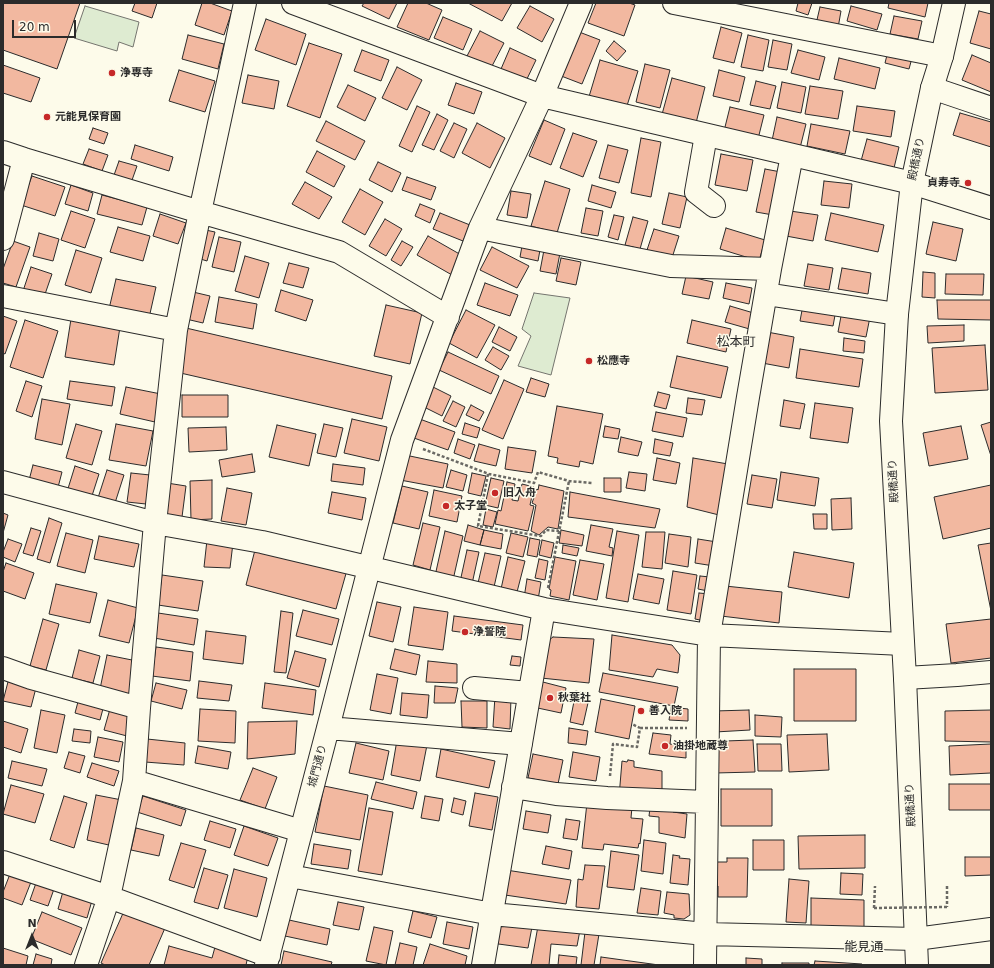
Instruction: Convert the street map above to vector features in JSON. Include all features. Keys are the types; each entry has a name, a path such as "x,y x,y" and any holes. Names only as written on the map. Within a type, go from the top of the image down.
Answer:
{"street":[{"path":"86,965 109,897 134,781 154,523 176,330 200,212 246,3"},
{"path":"293,3 542,96 912,183 991,208"},
{"name":"城門通り","path":"268,961 402,440 480,228 542,96 581,3"},
{"path":"674,3 942,56"},
{"name":"殿橋通り","path":"917,965 905,678 891,421 897,314 912,183 932,88 942,56 954,3"},
{"path":"932,88 991,108"},
{"path":"706,135 696,192 714,206"},
{"path":"3,152 200,212 339,252 448,317"},
{"path":"705,965 709,635 770,269 792,155"},
{"path":"3,239 24,159"},
{"path":"480,228 671,266 770,269"},
{"path":"766,294 897,314"},
{"path":"3,296 176,330"},
{"path":"3,482 154,523 262,542 544,609 709,635 903,644"},
{"path":"483,965 544,609"},
{"path":"3,668 31,678 139,708"},
{"path":"905,678 957,676 991,672"},
{"path":"474,688 530,693"},
{"path":"328,728 521,744"},
{"path":"134,781 301,831"},
{"path":"513,787 556,794 607,798 707,802"},
{"path":"3,862 109,897 268,961"},
{"path":"290,876 492,914 706,934 916,939 991,929"}],"path":[{"path":"402,440 488,474 534,483 538,472 569,481 592,484"},
{"path":"488,474 478,526 541,536 546,530 559,531"},
{"path":"544,609 569,481"},
{"path":"632,724 640,728 708,728"},
{"path":"607,798 614,744 637,747 640,728"},
{"path":"875,886 874,908 947,907 947,886"}],"green space":[{"path":"85,6 139,22 133,47 119,42 117,51 74,38"},
{"path":"534,293 570,298 551,375 518,366 531,336 522,329"}],"building":[{"path":"3,3 80,3 57,69 3,50"},
{"path":"135,3 157,3 152,18 132,11"},
{"path":"202,3 210,3 232,11 224,35 195,25"},
{"path":"364,3 397,3 389,19 362,6"},
{"path":"408,3 426,3 442,10 429,40 397,27"},
{"path":"468,3 512,3 502,21"},
{"path":"596,3 629,3 635,5 624,36 588,23"},
{"path":"798,3 812,3 808,15 796,11"},
{"path":"889,3 928,3 925,17 888,8"},
{"path":"530,6 554,19 542,42 517,28"},
{"path":"851,6 882,14 877,30 847,21"},
{"path":"820,7 841,11 838,28 816,24"},
{"path":"979,11 991,14 991,49 970,43"},
{"path":"894,16 922,21 918,39 890,34"},
{"path":"443,17 472,29 463,50 434,38"},
{"path":"266,19 306,34 296,65 255,50"},
{"path":"721,27 742,33 734,63 713,58"},
{"path":"574,30 600,40 582,84 556,74"},
{"path":"480,31 504,43 491,68 467,56"},
{"path":"188,35 224,44 218,69 182,59"},
{"path":"748,35 769,40 763,71 741,67"},
{"path":"773,40 792,44 787,70 768,67"},
{"path":"614,41 626,51 617,61 606,51"},
{"path":"309,43 342,54 320,118 287,106"},
{"path":"510,48 536,60 526,81 501,69"},
{"path":"362,50 389,60 381,81 354,71"},
{"path":"798,50 825,57 819,80 791,73"},
{"path":"888,51 912,58 909,69 885,63"},
{"path":"972,55 991,63 991,92 962,80"},
{"path":"839,58 880,68 875,89 834,79"},
{"path":"600,60 638,71 625,112 588,100"},
{"path":"645,64 670,70 660,108 636,102"},
{"path":"3,65 40,78 31,102 3,93"},
{"path":"397,67 422,80 407,110 382,98"},
{"path":"179,70 215,81 205,112 169,101"},
{"path":"719,70 745,77 739,102 713,96"},
{"path":"248,75 279,81 274,109 242,103"},
{"path":"672,78 705,87 695,127 661,118"},
{"path":"756,81 776,86 770,109 750,105"},
{"path":"782,82 806,87 801,113 777,108"},
{"path":"456,83 482,92 474,114 448,105"},
{"path":"348,85 376,98 365,121 337,107"},
{"path":"810,86 843,91 838,119 805,114"},
{"path":"417,106 430,112 412,152 399,146"},
{"path":"857,106 895,111 891,137 853,131"},
{"path":"730,107 764,115 757,143 723,135"},
{"path":"960,113 991,122 991,147 953,135"},
{"path":"437,114 448,120 434,150 422,145"},
{"path":"777,117 806,124 798,156 770,150"},
{"path":"544,120 565,129 551,165 529,156"},
{"path":"326,121 365,141 355,160 316,141"},
{"path":"454,123 467,129 454,158 440,151"},
{"path":"477,123 505,138 490,168 462,153"},
{"path":"811,124 850,131 845,154 807,146"},
{"path":"93,128 108,133 104,144 89,139"},
{"path":"573,133 597,141 583,177 560,168"},
{"path":"641,138 661,142 651,197 631,193"},
{"path":"867,139 899,147 894,168 861,161"},
{"path":"135,145 173,157 169,171 131,159"},
{"path":"608,145 628,150 619,183 599,178"},
{"path":"89,149 108,155 102,171 83,164"},
{"path":"317,151 345,166 334,187 306,172"},
{"path":"721,154 753,160 747,191 715,185"},
{"path":"119,161 137,166 131,183 113,178"},
{"path":"378,162 401,173 392,192 369,180"},
{"path":"765,169 781,172 773,215 756,212"},
{"path":"32,176 65,187 55,216 21,205"},
{"path":"407,177 436,187 431,200 402,190"},
{"path":"545,181 570,189 557,233 531,226"},
{"path":"824,181 852,184 849,208 821,205"},
{"path":"305,182 332,197 319,219 292,204"},
{"path":"71,185 93,193 88,211 65,204"},
{"path":"592,185 616,192 611,208 588,201"},
{"path":"360,189 383,202 365,235 342,222"},
{"path":"511,191 531,194 527,218 507,215"},
{"path":"669,193 687,197 680,228 662,224"},
{"path":"102,195 147,207 142,225 97,214"},
{"path":"420,204 435,210 430,223 415,216"},
{"path":"586,208 603,211 598,236 581,233"},
{"path":"71,211 95,219 85,248 61,240"},
{"path":"790,211 818,215 813,241 786,236"},
{"path":"440,213 470,225 463,241 433,229"},
{"path":"831,213 884,225 878,252 825,240"},
{"path":"160,214 186,223 178,244 153,236"},
{"path":"614,215 624,217 618,240 608,237"},
{"path":"633,217 648,221 640,249 625,245"},
{"path":"385,219 402,229 386,256 369,246"},
{"path":"933,222 963,229 956,261 926,254"},
{"path":"118,227 150,236 143,261 110,252"},
{"path":"726,228 765,240 759,261 720,249"},
{"path":"201,229 215,232 207,261 194,257"},
{"path":"654,229 679,236 671,261 646,253"},
{"path":"39,233 59,239 53,261 33,256"},
{"path":"428,236 463,256 452,275 417,255"},
{"path":"219,237 241,242 234,272 212,267"},
{"path":"13,241 30,247 16,287 3,283 3,269"},
{"path":"402,241 413,247 401,266 391,260"},
{"path":"522,246 540,250 538,261 520,257"},
{"path":"492,247 529,266 517,288 480,270"},
{"path":"76,250 102,258 91,293 65,285"},
{"path":"544,250 560,253 556,274 540,271"},
{"path":"245,256 269,263 259,298 235,291"},
{"path":"561,258 581,262 576,285 556,281"},
{"path":"289,263 309,268 303,288 283,283"},
{"path":"808,264 833,268 829,290 804,286"},
{"path":"31,267 52,274 43,300 22,294"},
{"path":"842,268 871,273 868,294 838,289"},
{"path":"923,272 935,273 935,298 922,297"},
{"path":"946,274 984,274 983,295 945,294"},
{"path":"686,276 713,282 709,299 682,294"},
{"path":"116,279 156,287 149,318 109,309"},
{"path":"485,283 518,295 510,316 477,305"},
{"path":"726,283 752,288 749,304 723,298"},
{"path":"281,290 313,300 306,321 275,311"},
{"path":"193,292 210,296 203,323 186,319"},
{"path":"219,297 257,304 253,329 215,322"},
{"path":"937,300 991,300 991,320 938,319"},
{"path":"386,305 422,313 410,364 374,356"},
{"path":"803,305 836,310 833,326 800,321"},
{"path":"730,306 757,314 753,330 725,322"},
{"path":"466,310 495,325 477,358 449,343"},
{"path":"842,311 870,317 866,337 838,332"},
{"path":"3,316 17,321 5,354 3,353"},
{"path":"71,319 120,327 114,365 65,357"},
{"path":"25,320 58,331 43,378 10,367"},
{"path":"692,320 731,329 726,352 687,343"},
{"path":"964,325 964,341 928,343 927,326"},
{"path":"499,327 517,337 510,351 492,342"},
{"path":"186,328 392,376 382,419 176,372"},
{"path":"767,332 794,337 789,368 762,363"},
{"path":"844,338 865,341 864,353 843,351"},
{"path":"985,345 988,390 935,393 932,348"},
{"path":"493,347 509,356 501,370 485,360"},
{"path":"800,349 863,359 859,387 796,378"},
{"path":"448,352 499,376 491,394 439,370"},
{"path":"677,356 728,367 721,398 670,387"},
{"path":"531,378 549,384 545,397 526,392"},
{"path":"504,380 524,389 503,439 482,430"},
{"path":"26,381 42,386 32,417 16,411"},
{"path":"70,381 115,387 112,406 67,399"},
{"path":"126,387 161,394 155,422 120,414"},
{"path":"433,387 451,396 442,416 424,407"},
{"path":"658,392 670,395 666,409 654,406"},
{"path":"182,395 228,395 228,417 182,417"},
{"path":"688,398 705,400 702,415 686,413"},
{"path":"42,399 70,404 62,445 35,439"},
{"path":"784,400 805,404 800,429 780,426"},
{"path":"453,401 465,407 456,427 443,421"},
{"path":"815,403 853,408 848,443 810,438"},
{"path":"471,405 484,412 479,421 466,415"},
{"path":"557,406 603,414 593,464 580,461 579,467 557,463 558,458 548,456"},
{"path":"656,412 687,418 683,437 652,431"},
{"path":"417,418 455,432 448,450 411,437"},
{"path":"352,419 387,427 379,461 344,453"},
{"path":"991,422 991,456 981,425"},
{"path":"465,423 480,428 477,438 462,434"},
{"path":"76,424 102,431 92,465 66,458"},
{"path":"116,424 153,431 146,466 109,460"},
{"path":"324,424 343,428 336,457 317,453"},
{"path":"277,425 316,434 309,466 269,457"},
{"path":"605,426 620,429 618,439 603,437"},
{"path":"961,426 968,459 929,466 923,433"},
{"path":"226,427 227,450 189,452 188,428"},
{"path":"621,437 642,442 638,456 618,452"},
{"path":"458,439 475,445 470,459 454,453"},
{"path":"655,439 673,443 670,456 653,453"},
{"path":"479,444 500,450 496,466 474,461"},
{"path":"508,447 536,451 532,473 505,469"},
{"path":"252,454 255,472 222,477 219,460"},
{"path":"405,455 448,464 443,488 400,480"},
{"path":"657,458 680,463 676,484 653,480"},
{"path":"693,458 728,464 719,515 687,507"},
{"path":"333,464 365,468 363,485 331,481"},
{"path":"33,465 62,472 56,495 27,488"},
{"path":"75,466 99,474 90,502 66,495"},
{"path":"107,470 124,475 114,506 97,501"},
{"path":"451,470 467,475 463,491 446,487"},
{"path":"629,472 647,474 645,491 626,488"},
{"path":"781,472 819,478 815,506 777,500"},
{"path":"131,473 150,475 146,504 127,502"},
{"path":"472,473 486,476 481,496 468,493"},
{"path":"752,475 777,479 772,508 747,504"},
{"name":"旧入舟","path":"491,478 504,481 498,508 485,505"},
{"path":"604,478 621,478 621,492 604,492"},
{"path":"212,480 212,519 191,520 190,481"},
{"path":"507,482 515,484 512,500 518,501 522,484 534,487 530,505 534,506 528,531 495,524 498,510 501,511"},
{"path":"167,483 186,486 182,517 162,514"},
{"path":"539,485 564,491 558,529 548,527 539,535 531,531 536,505 532,503"},
{"path":"991,485 991,528 943,539 934,497"},
{"path":"402,486 428,492 419,529 393,523"},
{"path":"227,488 252,493 246,525 221,521"},
{"name":"太子堂","path":"434,490 462,496 457,522 429,516"},
{"path":"332,492 366,498 362,520 328,513"},
{"path":"570,492 660,509 655,528 568,517"},
{"path":"851,498 852,529 832,530 831,499"},
{"path":"486,509 497,512 493,527 483,525"},
{"path":"3,513 8,515 3,533"},
{"path":"813,514 827,514 827,529 814,529"},
{"path":"49,518 62,523 50,563 37,559"},
{"path":"423,523 440,527 430,570 413,565"},
{"path":"468,525 484,530 480,545 464,541"},
{"path":"591,525 613,529 609,547 613,548 612,556 586,551"},
{"path":"31,528 41,531 33,556 23,553"},
{"path":"484,530 503,534 501,549 480,545"},
{"path":"561,530 584,535 582,546 559,543"},
{"path":"445,531 463,536 453,580 435,576"},
{"path":"617,531 639,535 628,602 606,598"},
{"path":"646,532 665,532 662,569 642,567"},
{"path":"66,533 93,540 85,573 57,566"},
{"path":"511,533 528,537 523,557 506,553"},
{"path":"669,534 691,537 688,567 665,563"},
{"path":"99,536 139,544 134,567 94,559"},
{"path":"530,538 540,540 537,557 527,555"},
{"path":"8,539 22,544 15,562 3,557 3,552"},
{"path":"698,539 717,542 714,566 695,563"},
{"path":"207,540 233,543 230,568 204,567"},
{"path":"542,540 554,543 551,558 539,555"},
{"path":"991,543 991,611 978,545"},
{"path":"563,545 579,548 577,556 562,553"},
{"path":"256,546 347,570 336,609 246,585"},
{"path":"467,550 479,552 472,584 460,582"},
{"path":"794,552 854,563 849,598 788,587"},
{"path":"485,553 501,556 494,587 478,583"},
{"path":"508,557 525,561 517,592 501,589"},
{"path":"555,557 576,561 569,600 550,596 551,590 549,589"},
{"path":"539,559 548,561 545,580 535,578"},
{"path":"580,560 604,564 597,600 573,595"},
{"path":"6,563 34,573 25,599 3,591 3,572"},
{"path":"673,571 697,575 691,614 667,610"},
{"path":"638,574 664,579 659,604 633,599"},
{"path":"162,575 203,581 198,611 158,605"},
{"path":"700,576 710,577 708,591 698,589"},
{"path":"527,579 541,582 538,600 524,598"},
{"path":"56,584 97,593 90,623 49,614"},
{"path":"725,586 782,592 779,623 721,616"},
{"path":"699,593 709,594 705,621 695,619"},
{"path":"108,600 138,608 129,643 99,636"},
{"path":"377,602 401,607 393,642 369,636"},
{"path":"414,607 448,612 443,650 408,645"},
{"path":"303,610 339,619 332,645 296,636"},
{"path":"281,611 293,613 286,673 274,672"},
{"path":"158,613 198,619 194,645 154,638"},
{"path":"454,616 523,625 521,640 452,631"},
{"path":"43,619 59,624 46,670 30,666"},
{"path":"991,619 991,658 951,663 946,624"},
{"path":"206,631 246,636 243,664 203,659"},
{"path":"612,635 672,645 680,655 678,673 657,669 653,677 609,670"},
{"path":"553,637 594,639 589,683 541,678 545,643"},
{"path":"156,647 193,652 190,681 152,676"},
{"path":"395,649 420,655 416,675 390,669"},
{"path":"79,650 100,656 93,683 72,678"},
{"path":"295,651 326,659 319,687 287,678"},
{"path":"107,655 137,661 129,695 100,689"},
{"path":"512,656 521,657 520,666 510,665"},
{"path":"428,661 457,664 457,683 426,682"},
{"path":"794,669 856,669 856,721 794,721"},
{"path":"603,673 678,687 674,706 599,692"},
{"path":"377,674 398,678 391,714 370,710"},
{"path":"9,678 37,684 31,707 3,701"},
{"path":"199,681 232,685 229,701 197,698"},
{"name":"秋葉社","path":"539,681 566,688 561,713 533,707"},
{"path":"156,683 187,690 182,709 151,701"},
{"path":"265,683 316,690 313,715 262,708"},
{"path":"435,686 458,688 455,703 434,703"},
{"path":"576,691 590,694 583,725 570,722"},
{"path":"402,693 429,695 427,718 400,715"},
{"path":"495,696 511,697 510,729 493,727"},
{"path":"79,698 104,705 100,720 75,713"},
{"path":"601,699 635,706 629,739 595,732"},
{"path":"461,701 487,701 487,728 462,727"},
{"path":"671,707 688,709 688,721 669,720"},
{"path":"110,709 133,715 127,736 104,730"},
{"path":"200,709 236,711 235,743 198,741"},
{"path":"41,710 65,715 57,753 34,748"},
{"path":"749,710 750,730 715,732 714,711"},
{"path":"991,710 991,742 945,741 945,711"},
{"path":"755,715 782,717 781,737 755,736"},
{"path":"3,721 28,729 21,753 3,747"},
{"path":"297,721 295,754 247,759 248,722"},
{"path":"569,728 588,731 586,745 568,743"},
{"path":"74,729 91,731 90,743 72,741"},
{"name":"油掛地蔵尊","path":"653,733 671,735 670,744 686,747 686,758 649,754"},
{"path":"827,734 829,770 789,772 787,735"},
{"path":"98,737 123,742 119,762 94,757"},
{"path":"147,739 185,743 184,765 145,762"},
{"path":"397,740 427,745 420,781 391,775"},
{"path":"753,740 755,772 715,773 715,746 725,746 725,741"},
{"path":"356,743 389,751 383,780 349,773"},
{"path":"757,744 781,744 782,771 758,771"},
{"path":"991,744 991,773 950,775 949,746"},
{"path":"198,746 231,752 228,769 195,763"},
{"path":"441,749 495,761 489,788 436,777"},
{"path":"69,752 85,756 80,773 64,768"},
{"path":"573,752 600,757 596,781 569,777"},
{"path":"533,754 563,760 558,784 528,778"},
{"path":"628,760 634,761 634,767 662,771 662,797 619,797 622,761 627,762"},
{"path":"12,761 47,769 42,786 8,778"},
{"path":"92,763 119,771 114,786 87,777"},
{"path":"253,768 277,777 265,809 240,800"},
{"path":"376,782 417,792 413,809 371,799"},
{"path":"949,784 991,784 991,810 949,810"},
{"path":"11,785 44,794 35,823 3,814"},
{"path":"324,786 368,795 360,840 315,832"},
{"path":"721,789 772,789 772,826 721,826"},
{"path":"475,793 498,797 492,830 469,826"},
{"path":"96,795 122,800 113,846 87,840"},
{"path":"64,796 87,803 74,848 50,840"},
{"path":"143,796 186,810 181,826 137,812"},
{"path":"425,796 443,799 439,821 421,818"},
{"path":"454,798 466,801 463,815 451,812"},
{"path":"587,803 632,807 631,818 643,819 640,844 639,843 638,848 604,844 603,850 582,848"},
{"path":"369,808 393,812 382,875 358,871"},
{"path":"650,808 673,810 673,812 687,814 685,838 659,833 659,817 649,816"},
{"path":"526,811 551,815 548,833 523,829"},
{"path":"566,819 580,821 577,840 563,838"},
{"path":"210,821 236,829 230,848 204,840"},
{"path":"244,826 278,838 268,866 234,855"},
{"path":"136,828 164,835 159,856 131,850"},
{"path":"865,835 865,868 799,869 798,836"},
{"path":"644,840 666,843 663,874 641,871"},
{"path":"753,840 784,840 784,870 753,870"},
{"path":"181,843 206,850 194,888 169,880"},
{"path":"314,844 351,850 348,869 311,864"},
{"path":"546,846 572,851 569,869 542,864"},
{"path":"611,851 639,855 634,890 607,887"},
{"path":"673,855 680,856 679,858 690,859 688,885 670,883"},
{"path":"965,857 991,857 991,875 965,876"},
{"path":"727,858 748,858 747,897 718,897 718,886 715,886 715,862 727,862"},
{"path":"585,865 605,866 599,909 576,907 578,879 583,880"},
{"path":"204,868 228,875 218,909 194,902"},
{"path":"234,869 267,878 257,917 224,908"},
{"path":"506,870 571,880 566,904 505,895"},
{"path":"841,873 863,874 862,895 840,894"},
{"path":"10,874 31,882 22,905 3,898 3,892"},
{"path":"789,879 809,881 806,923 786,922"},
{"path":"36,883 54,889 48,906 30,900"},
{"path":"64,888 93,897 87,918 58,909"},
{"path":"641,888 661,891 658,915 637,913"},
{"path":"667,892 689,894 690,915 684,919 674,918 674,915 664,913"},
{"path":"811,898 864,900 864,928 811,927"},
{"path":"338,902 364,907 359,930 333,925"},
{"path":"124,911 165,928 149,965 105,965 101,963"},
{"path":"413,911 437,917 431,938 408,932"},
{"path":"42,912 82,928 71,955 31,939"},
{"path":"289,920 330,929 327,945 285,936"},
{"path":"447,922 473,927 469,949 443,944"},
{"path":"498,922 532,927 528,948 491,943"},
{"path":"538,926 580,930 577,946 551,944 549,965 531,965"},
{"path":"374,927 393,931 386,965 366,961"},
{"path":"585,932 599,934 594,965 581,965"},
{"path":"400,943 417,947 413,965 395,965"},
{"path":"430,944 467,956 465,965 423,965"},
{"path":"169,946 212,958 215,947 248,956 246,965 164,965"},
{"path":"3,948 28,956 26,965 3,965"},
{"path":"284,951 332,962 331,965 281,965"},
{"path":"36,954 52,959 51,965 33,965"},
{"path":"559,955 577,957 576,965 558,965"},
{"path":"601,957 659,965 600,965"},
{"path":"746,958 762,959 762,965 746,965"},
{"path":"815,961 862,964 862,965 814,965"},
{"path":"782,963 809,963 809,965 782,965"}],"place":[{"name":"浄専寺","path":"112,73"},
{"name":"元能見保育園","path":"47,117"},
{"name":"貞寿寺","path":"968,183"},
{"name":"松應寺","path":"589,361"},
{"name":"旧入舟","path":"495,493"},
{"name":"太子堂","path":"446,506"},
{"name":"浄誓院","path":"465,632"},
{"name":"秋葉社","path":"550,698"},
{"name":"善入院","path":"641,711"},
{"name":"油掛地蔵尊","path":"665,746"}],"district":[{"name":"松本町","path":"736,343"},
{"name":"能見通","path":"864,948"}]}
